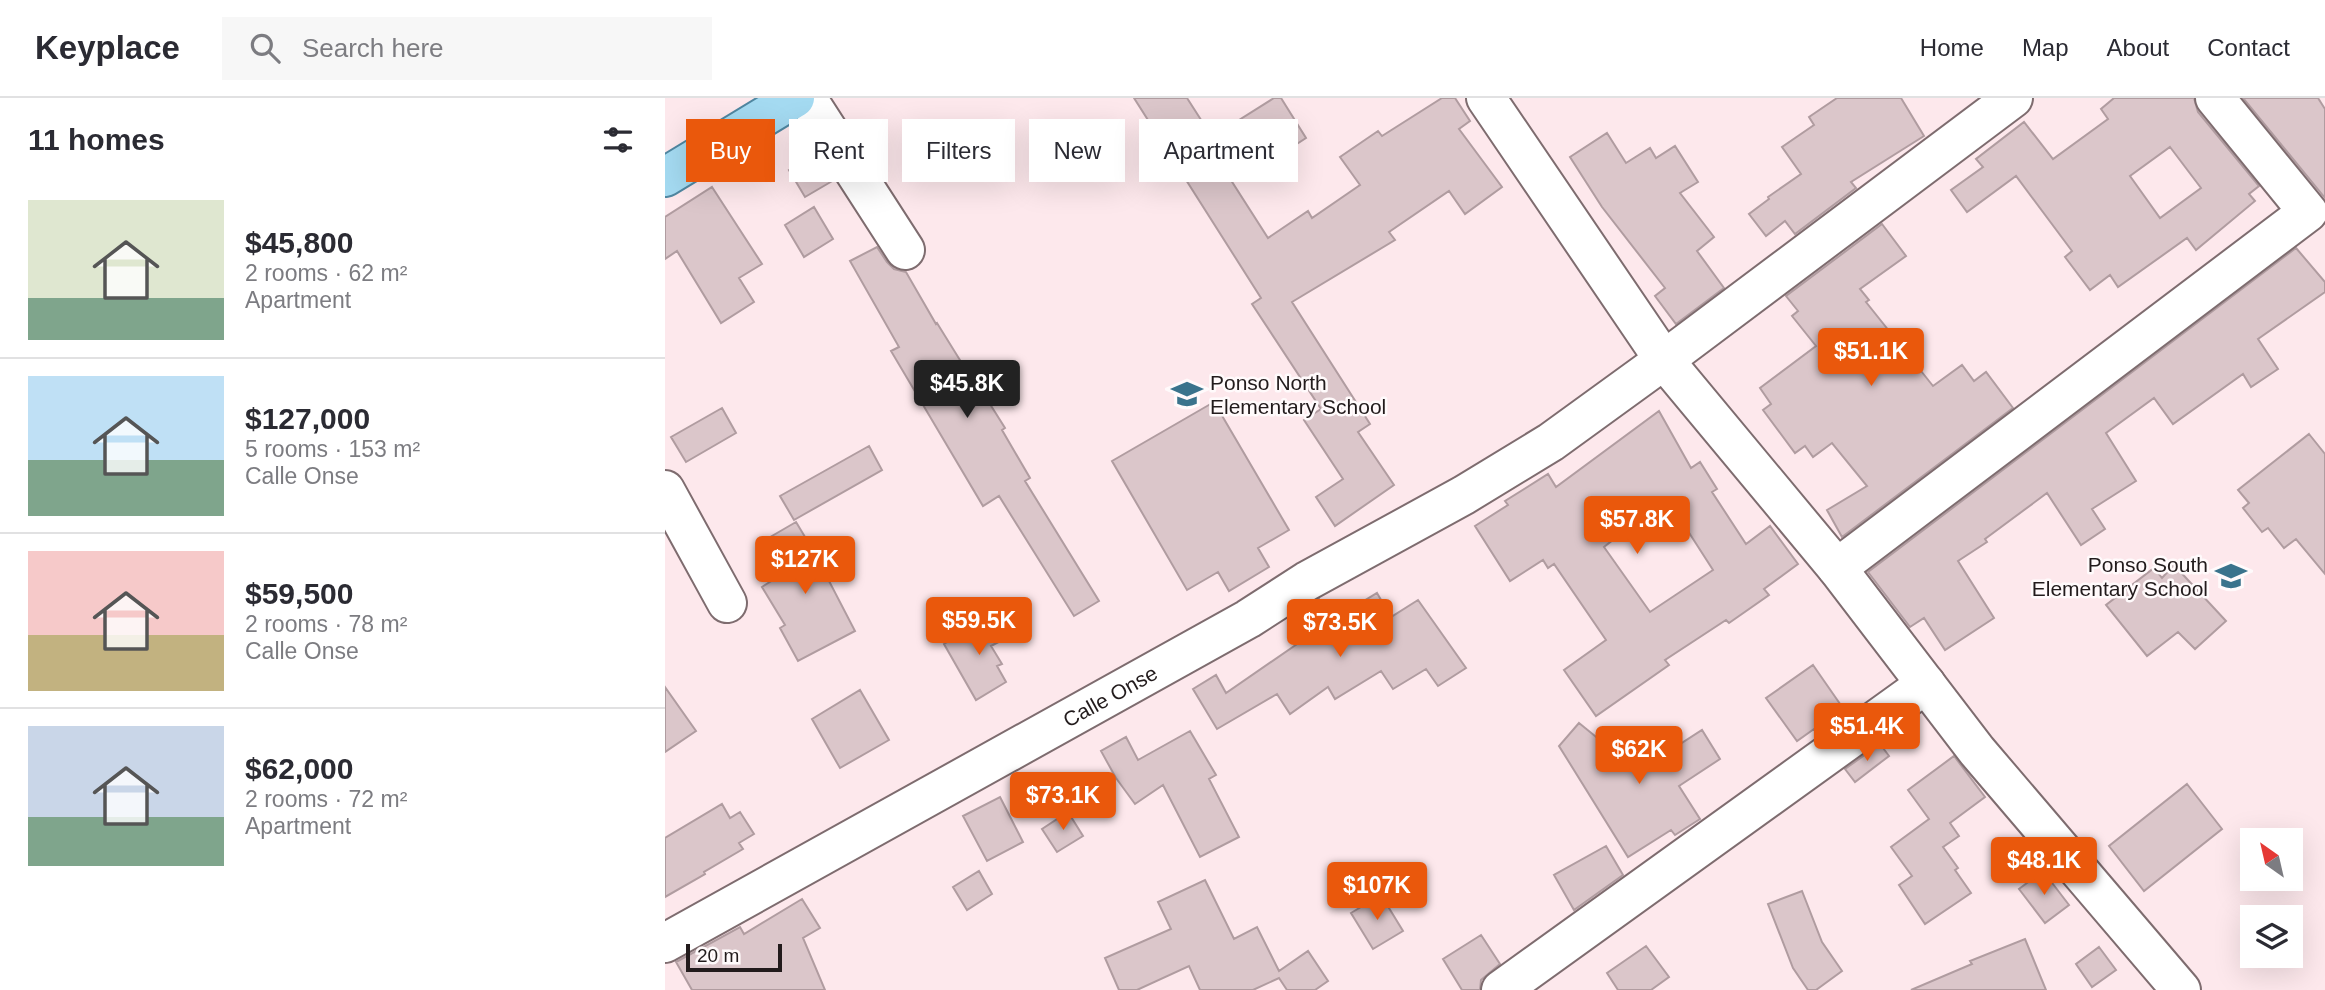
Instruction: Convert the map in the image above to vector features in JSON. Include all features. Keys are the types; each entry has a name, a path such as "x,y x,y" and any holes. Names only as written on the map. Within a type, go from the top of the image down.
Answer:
{"main road":[{"path":"665,177 795,98"}],"street":[{"path":"807,98 905,250"},
{"path":"1486,98 1664,360 1837,568 1977,751 2181,990"},
{"name":"Calle Onse","path":"665,943 1248,619 1307,581 1464,495 1551,442 2014,98"},
{"path":"1837,568 2308,212 2215,98"},
{"path":"665,490 727,603"},
{"path":"1501,990 1926,684"}],"building":[{"path":"1134,98 1187,98 1200,119 1147,119"},
{"path":"1274,98 1281,98 1294,119 1241,119"},
{"path":"1442,98 1455,98 1470,121 1459,129 1502,187 1465,214 1449,191 1389,232 1395,240 1292,302 1370,424 1358,432 1394,485 1335,526 1316,497 1343,479 1304,420 1321,409 1252,304 1261,298 1187,182 1232,182 1268,238 1308,211 1312,218 1360,185 1340,157 1378,131 1382,136"},
{"path":"1837,98 1901,98 1924,136 1851,182 1856,188 1795,234 1785,221 1766,236 1749,214 1801,174 1782,147 1814,125 1809,117"},
{"path":"2114,98 2194,98 2198,112 2259,186 2249,194 2255,201 2196,250 2187,238 2118,287 2110,275 2090,290 2065,257 2072,251 2016,176 1967,212 1951,190 1983,167 1976,159 2024,122 2053,159 2108,119 2101,109","holes":["2170,147 2201,188 2160,218 2130,176"]},
{"path":"2243,98 2318,98 2325,109 2325,198"},
{"path":"1298,125 1306,138 1298,143"},
{"path":"1607,133 1626,163 1650,148 1656,158 1675,146 1698,182 1680,193 1714,237 1697,251 1724,288 1676,324 1655,296 1665,288 1602,207 1570,157"},
{"path":"796,182 831,182 805,197"},
{"path":"712,187 762,264 739,278 754,302 721,323 677,251 665,259 665,217"},
{"path":"814,207 833,239 804,257 785,225"},
{"path":"1882,224 1906,256 1860,289 1869,300 1866,302 1933,386 1962,365 1974,381 1986,372 2013,408 1842,537 1827,510 1867,486 1832,443 1813,457 1805,446 1795,453 1763,410 1771,404 1760,388 1816,346 1792,316 1798,311 1786,296"},
{"path":"877,247 894,269 906,272 936,324 1005,428 1002,430 1030,478 1025,481 1099,601 1074,616 999,496 983,506 891,351 899,347 850,261"},
{"path":"2296,248 2325,282 2325,292 2258,339 2278,369 2251,387 2243,374 2173,424 2154,398 2106,433 2136,481 2092,509 2105,529 2081,545 2047,493 1985,539 1987,542 1958,561 1994,618 1945,650 1924,618 1910,627 1868,572"},
{"path":"1214,402 1289,530 1258,548 1269,567 1229,591 1218,572 1187,590 1112,461"},
{"path":"722,408 736,433 686,462 671,437"},
{"path":"1659,411 1691,468 1700,462 1717,489 1712,492 1746,544 1770,526 1798,564 1764,589 1769,595 1729,623 1726,620 1665,660 1669,665 1596,716 1564,670 1606,640 1554,564 1548,568 1543,560 1510,581 1475,526 1508,505 1505,501 1548,474 1556,487","holes":["1660,503 1669,518 1677,514 1713,570 1650,612 1604,547"]},
{"path":"2309,434 2325,454 2325,574 2296,539 2284,548 2268,528 2262,532 2243,508 2249,503 2238,490"},
{"path":"869,446 882,470 794,520 780,496"},
{"path":"796,522 831,580 829,581 855,631 798,661 780,628 785,625 762,587 784,573 765,540"},
{"path":"2174,565 2226,621 2195,649 2178,632 2147,656 2106,605 2154,568 2162,578"},
{"path":"1377,593 1391,617 1418,600 1466,668 1438,686 1426,669 1393,689 1381,671 1335,699 1328,687 1290,714 1277,694 1217,729 1193,689 1216,675 1226,693 1300,642 1310,633 1298,613 1319,599 1331,621"},
{"path":"993,615 1006,638 991,646 1002,664 997,666 1006,682 976,700 944,644"},
{"path":"1813,665 1847,714 1819,734 1814,729 1797,741 1766,698"},
{"path":"665,687 696,731 665,752"},
{"path":"860,690 889,740 840,768 812,719"},
{"path":"1579,723 1622,758 1629,753 1640,770 1702,730 1720,759 1679,786 1700,819 1675,835 1671,830 1628,857 1559,746"},
{"path":"1190,731 1216,775 1209,779 1239,837 1200,857 1163,785 1135,804 1101,751 1126,737 1138,760"},
{"path":"1880,744 1889,756 1855,782 1845,769"},
{"path":"1954,756 1985,797 1950,823 1959,836 1943,847 1971,893 1925,924 1899,885 1912,876 1891,847 1929,819 1908,790"},
{"path":"2187,784 2222,829 2144,891 2109,846"},
{"path":"1000,797 1023,842 987,861 963,816"},
{"path":"722,804 730,818 740,812 754,834 739,843 743,849 665,897 665,838"},
{"path":"1068,812 1083,836 1057,852 1042,829"},
{"path":"1606,846 1623,875 1574,910 1554,875"},
{"path":"979,871 992,894 967,910 953,887"},
{"path":"2043,871 2069,905 2045,923 2019,889"},
{"path":"1205,880 1234,939 1257,927 1279,971 1308,951 1328,981 1315,990 1287,990 1279,978 1253,990 1200,990 1189,966 1137,990 1119,990 1105,958 1171,929 1158,902"},
{"path":"1802,891 1822,942 1842,971 1816,990 1808,990 1793,968 1768,904"},
{"path":"1381,895 1403,931 1373,949 1351,913"},
{"path":"802,899 820,928 803,938 825,990 692,990 676,962 740,927 744,934"},
{"path":"1481,935 1500,964 1481,980 1480,990 1462,990 1443,959"},
{"path":"2025,939 2046,990 1911,990 1972,964 1970,961"},
{"path":"1646,946 1669,977 1651,990 1618,990 1607,973"},
{"path":"2099,947 2116,970 2092,987 2076,964"}],"place":[{"name":"Ponso North Elementary School","path":"1187,394"},
{"name":"Ponso South Elementary School","path":"2231,576"}]}
